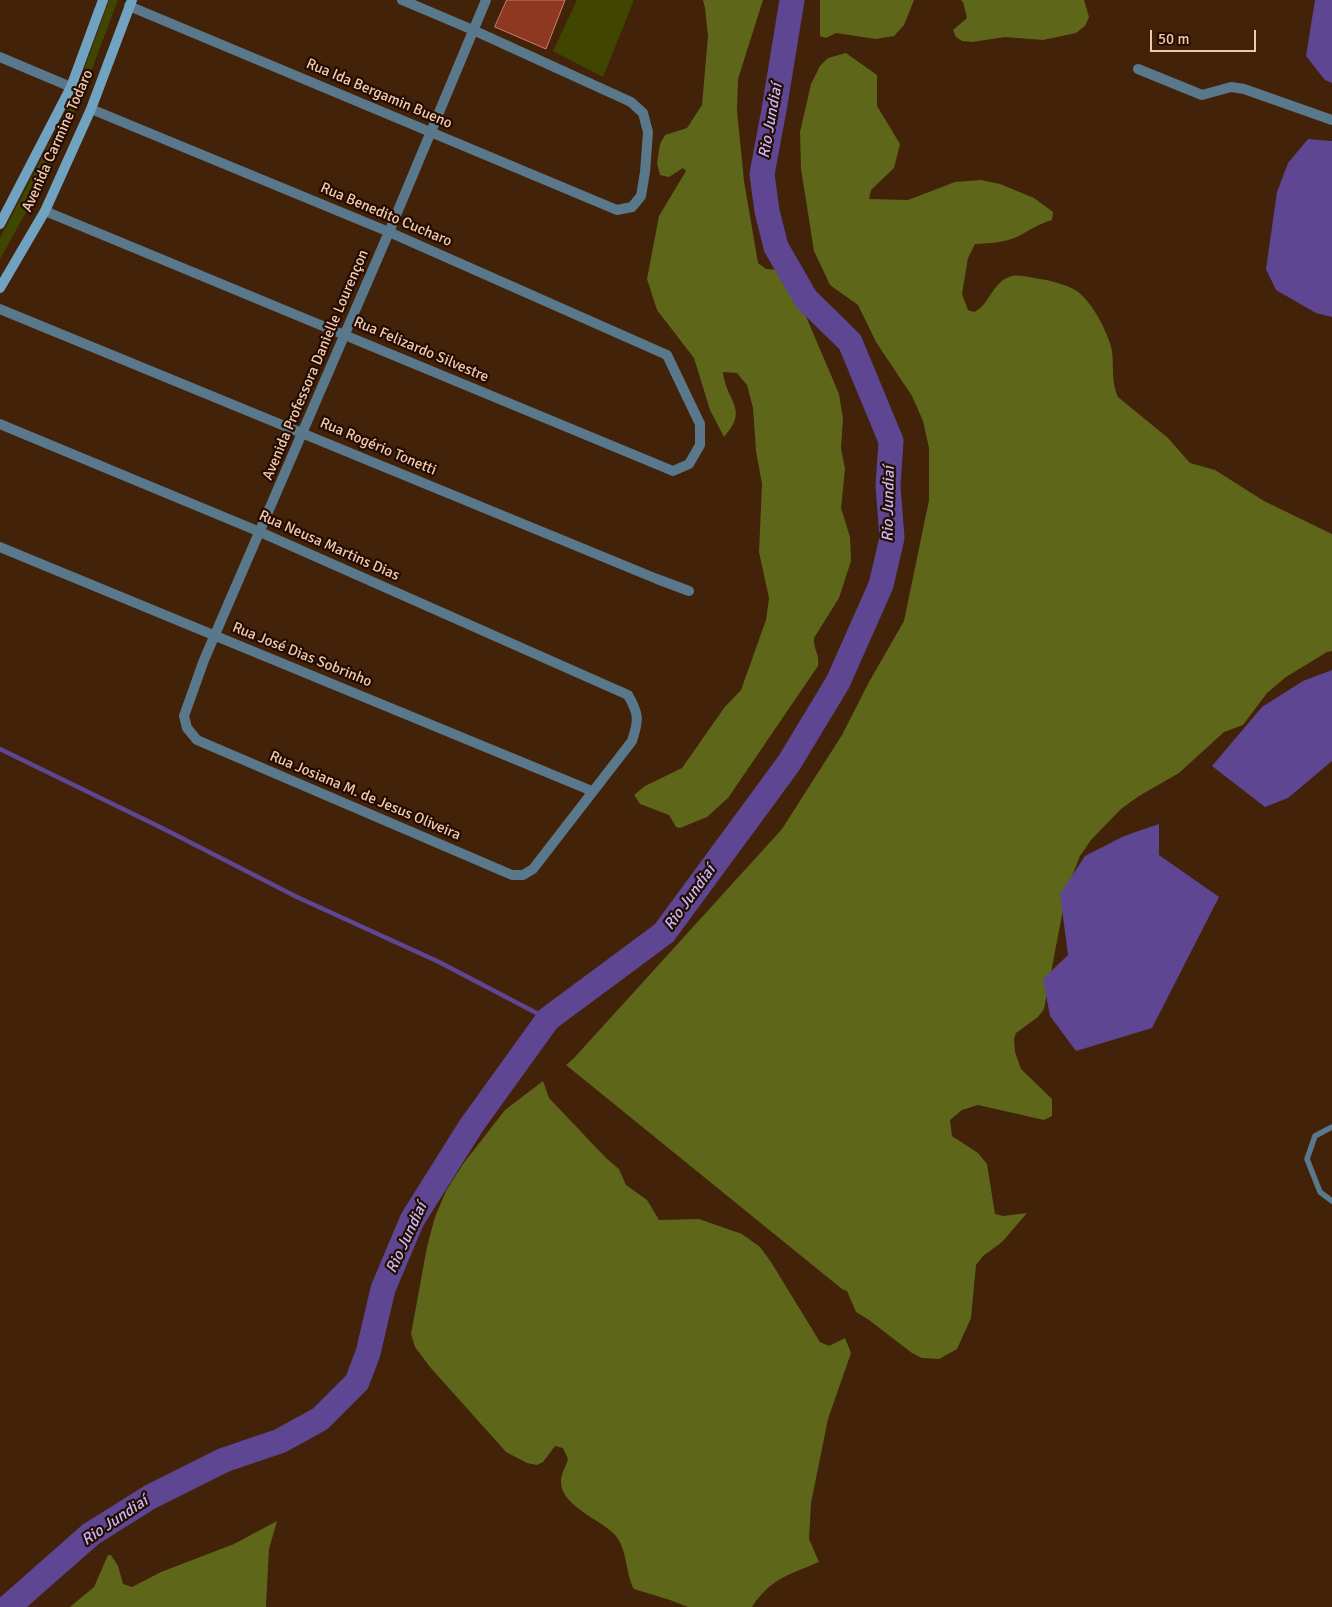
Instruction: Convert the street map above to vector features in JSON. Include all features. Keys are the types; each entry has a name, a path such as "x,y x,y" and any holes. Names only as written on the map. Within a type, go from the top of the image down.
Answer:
{"main road":[{"path":"0,224 71,87 103,0"},
{"name":"Avenida Carmine Todaro","path":"0,288 46,211 91,109 130,3"}],"street":[{"path":"402,0 473,30"},
{"name":"Avenida Professora Danielle Lourençon","path":"197,740 187,728 184,716 204,660 389,232 486,0"},
{"name":"Rua Ida Bergamin Bueno","path":"130,3 617,210 632,207 641,196 645,172 648,132 643,113 631,102 473,30"},
{"path":"0,57 71,87"},
{"path":"1138,69 1202,95 1231,87 1244,89 1332,120"},
{"name":"Rua Benedito Cucharo","path":"91,109 389,232 667,355 700,424 700,445 696,452 689,464 673,471"},
{"name":"Rua Felizardo Silvestre","path":"46,211 673,471"},
{"name":"Rua Rogério Tonetti","path":"0,309 657,580 688,591"},
{"name":"Rua Neusa Martins Dias","path":"0,424 260,532 628,695 636,710 637,726 632,741 592,791"},
{"name":"Rua José Dias Sobrinho","path":"0,547 592,791"},
{"name":"Rua Josiana M. de Jesus Oliveira","path":"197,740 512,875 523,875 533,869 592,791"}],"lane":[{"path":"1332,1127 1315,1136 1307,1159 1320,1192 1332,1201"}],"green space":[{"path":"109,0 118,0 81,98 45,178 0,259 0,238 75,95"},
{"path":"577,0 634,0 603,77 553,51"},
{"path":"703,0 763,0 738,79 737,111 744,181 758,263 766,269 781,270 791,281 839,394 843,418 841,448 845,469 841,508 850,537 851,561 839,598 814,638 818,666 728,798 707,817 680,828 676,827 669,815 640,804 634,795 645,786 682,768 724,708 741,690 766,620 769,598 759,552 762,484 756,451 753,408 747,385 737,373 723,372 736,412 732,427 724,437 710,410 694,358 657,310 647,279 659,216 686,171 683,168 669,177 660,175 657,163 660,144 665,135 687,128 702,105 708,36"},
{"path":"820,0 914,0 904,25 894,36 876,39 836,33 826,38 820,36"},
{"path":"961,0 1084,0 1089,17 1085,26 1076,33 1043,40 1005,37 972,42 962,41 956,37 953,30 967,18"},
{"path":"846,53 877,75 877,106 900,144 894,168 871,190 869,199 908,200 955,182 981,180 1000,184 1034,198 1053,212 1052,220 1038,225 1019,236 997,242 975,244 968,258 962,294 968,310 974,312 979,309 1000,283 1012,276 1046,280 1075,290 1093,309 1107,336 1112,351 1114,380 1118,397 1168,438 1190,463 1215,470 1264,501 1332,534 1332,651 1327,652 1286,677 1267,693 1243,725 1224,732 1179,773 1139,796 1121,809 1091,840 1080,856 1067,889 1044,1009 1038,1017 1016,1033 1014,1039 1015,1052 1021,1069 1052,1099 1052,1116 1044,1120 978,1105 962,1110 950,1120 952,1136 978,1153 987,1164 995,1214 1003,1216 1027,1213 1002,1242 983,1256 976,1265 971,1318 957,1349 939,1359 922,1358 912,1353 856,1312 847,1291 842,1289 566,1065 782,829 842,735 869,682 904,621 929,500 929,448 923,421 912,396 876,342 858,305 830,285 814,251 801,169 800,132 811,84 820,66 828,58"},
{"path":"543,1081 549,1098 606,1158 619,1169 626,1185 647,1200 659,1220 699,1219 742,1234 760,1247 771,1262 820,1342 829,1346 845,1338 851,1353 828,1419 811,1503 809,1539 819,1562 774,1583 759,1597 752,1607 688,1607 634,1589 622,1548 615,1535 574,1505 562,1490 561,1478 568,1459 563,1448 555,1446 543,1462 537,1465 527,1463 506,1452 430,1367 415,1347 411,1334 427,1247 435,1217 446,1191 463,1164 505,1110"},
{"path":"277,1521 269,1549 266,1607 70,1607 94,1587 108,1555 111,1555 118,1566 123,1584 132,1587 161,1572 234,1544"}],"shaded area":[{"path":"1315,0 1332,0 1332,83 1325,80 1306,56"},
{"path":"1308,139 1332,141 1332,317 1316,313 1276,290 1266,269 1277,192 1288,163"},
{"path":"1332,670 1332,761 1288,798 1265,807 1212,766 1262,707 1303,681"},
{"path":"1159,824 1159,855 1219,897 1152,1028 1076,1051 1050,1016 1043,979 1068,955 1060,894 1085,856 1124,836"}],"building":[{"path":"507,0 565,0 546,49 495,27"}],"waterway":[{"name":"Rio Jundiaí","path":"8,1607 91,1534 150,1497 224,1460 280,1441 320,1419 357,1382 368,1353 383,1289 412,1220 471,1126 548,1019 664,933 789,763 838,682 881,585 892,538 888,486 891,441 850,342 806,299 776,247 767,211 762,174 792,0"},
{"path":"0,749 164,829 297,897 439,962 548,1019"}]}
